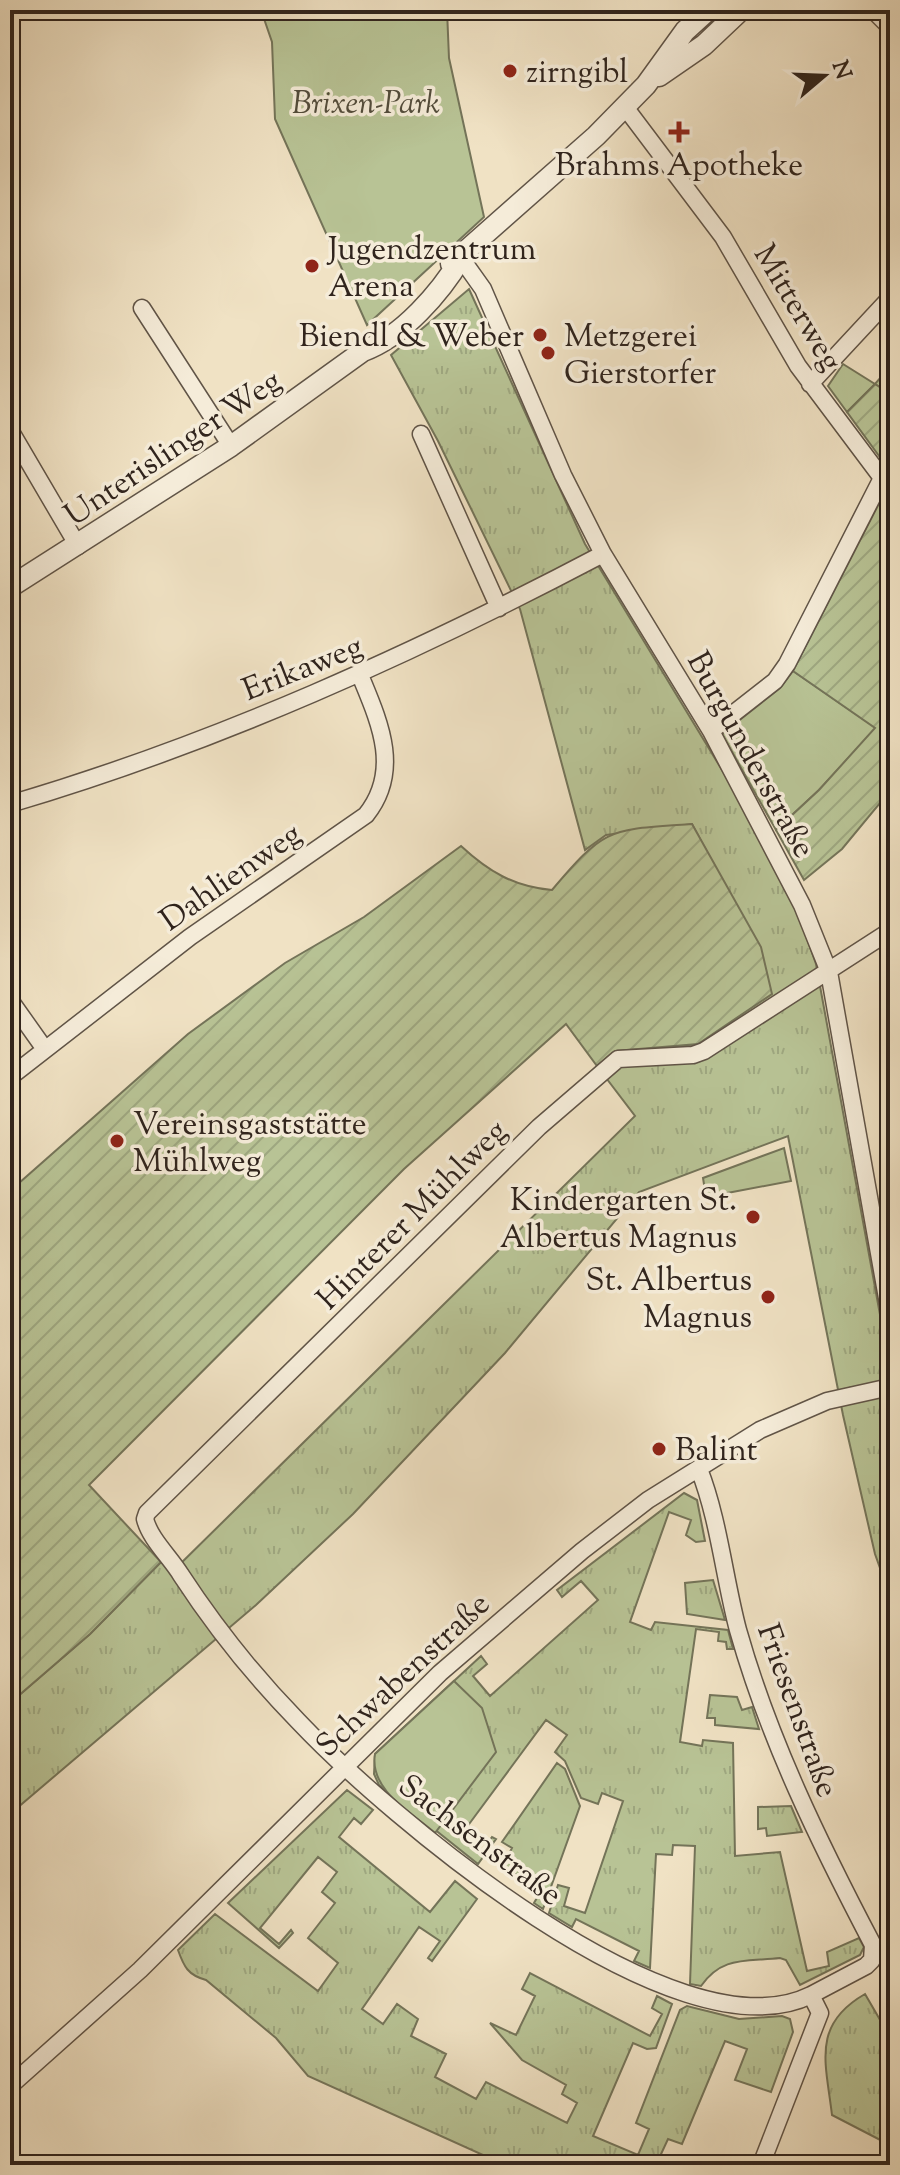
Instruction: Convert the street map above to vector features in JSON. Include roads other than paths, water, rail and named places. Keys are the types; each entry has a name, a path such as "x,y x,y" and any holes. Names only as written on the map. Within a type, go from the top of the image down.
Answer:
{"street":[{"path":"646,85 685,31 708,10"},
{"path":"646,85 704,45 741,10"},
{"path":"873,10 890,27"},
{"name":"Unterislinger Weg","path":"10,587 231,446 363,351 380,344 447,282 461,258 646,85"},
{"name":"Mitterweg","path":"625,107 736,255 810,384 882,478 787,664 775,681 711,731"},
{"name":"Burgunderstraße","path":"461,258 483,289 563,475 603,554 711,731 802,905 829,972 890,1315"},
{"path":"810,384 890,298"},
{"path":"142,308 231,446"},
{"path":"10,430 78,546"},
{"path":"421,434 499,608"},
{"name":"Erikaweg","path":"10,804 115,769 360,675 603,554"},
{"name":"Dahlienweg","path":"10,1077 190,937 366,815 377,802 387,760 381,729 360,675"},
{"name":"Hinterer Mühlweg","path":"191,1591 147,1526 147,1513 539,1127 618,1059 693,1055 704,1051 890,931"},
{"path":"10,1000 44,1048"},
{"name":"Schwabenstraße","path":"10,2086 140,1970 440,1673 544,1582 648,1500 787,1417 827,1401 890,1387"},
{"name":"Friesenstraße","path":"699,1469 738,1629 756,1686 815,1832 873,1945 872,1960"},
{"name":"Sachsenstraße","path":"191,1591 266,1687 343,1767 426,1837 491,1886 561,1934 634,1974 729,2004 778,2004 811,1995 872,1960"},
{"path":"761,2165 820,2013 811,1995"}],"place":[{"name":"zirngibl","path":"510,71"},
{"name":"Brahms Apotheke","path":"679,132"},
{"name":"Jugendzentrum Arena","path":"312,266"},
{"name":"Biendl & Weber","path":"540,335"},
{"name":"Metzgerei Gierstorfer","path":"548,353"},
{"name":"Vereinsgaststätte Mühlweg","path":"117,1141"},
{"name":"Kindergarten St. Albertus Magnus","path":"753,1217"},
{"name":"St. Albertus Magnus","path":"768,1297"},
{"name":"Balint","path":"659,1449"}],"park label":[{"name":"Brixen-Park","path":"366,102"}]}
